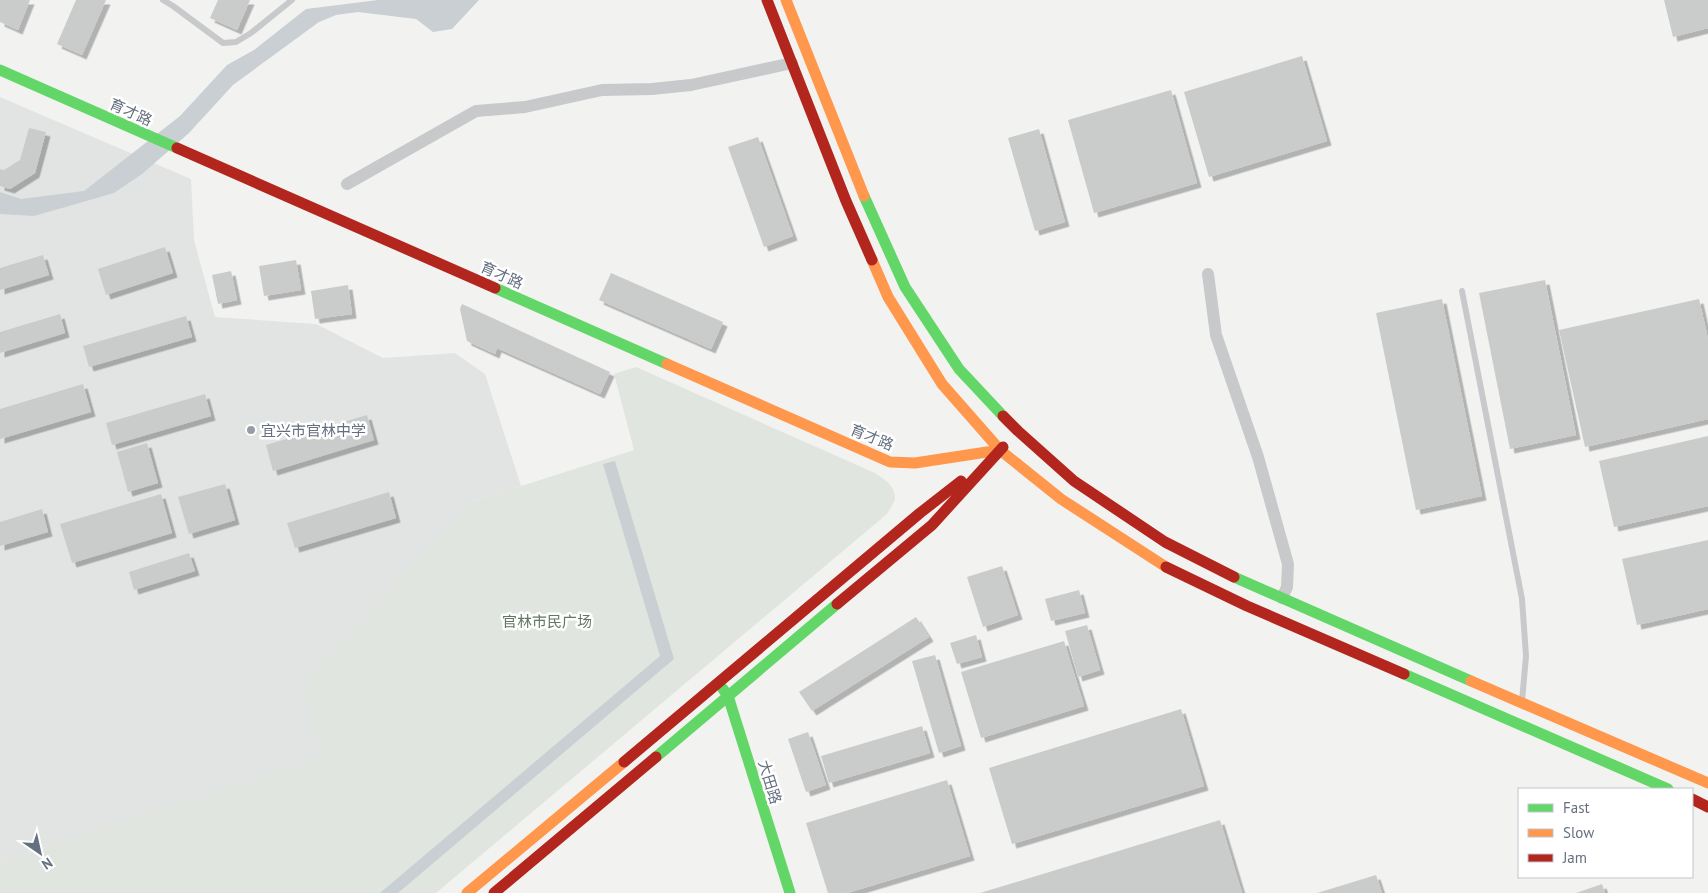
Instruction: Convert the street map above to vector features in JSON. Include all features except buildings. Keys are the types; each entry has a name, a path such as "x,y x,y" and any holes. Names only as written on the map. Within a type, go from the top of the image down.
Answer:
{"main road":[{"path":"767,0 846,201 888,297 942,384 1000,450 1061,499 1159,563 1247,606 1666,788"},
{"path":"786,0 863,194 905,287 959,368 1018,431 1074,481 1165,542 1253,586 1708,783"},
{"name":"育才路","path":"0,70 890,462 915,463 1000,450"},
{"path":"494,893 932,525 1018,431"},
{"path":"467,893 920,512 1000,450"},
{"name":"大田路","path":"718,683 728,696 790,893"},
{"path":"1693,800 1708,806"}],"street":[{"path":"346,184 476,111 525,107 602,90 691,85 792,63"},
{"path":"1208,274 1216,335 1258,457 1288,564 1287,587 1282,598"}],"lane":[{"path":"163,0 223,43 236,42 251,33 292,0"},
{"path":"1462,291 1522,599 1526,656 1522,702"}],"shaded area":[{"path":"378,0 479,0 452,29 433,32 416,19 358,12 336,15 319,22 233,85 189,133 142,174 114,193 34,216 0,214 0,192 21,199 84,191 180,116 227,65 254,50 306,9"},
{"name":"宜兴市官林中学","path":"0,97 191,179 194,240 215,317 316,324 383,358 455,353 485,374 521,486 471,502 324,757 0,862"},
{"path":"615,461 674,659 398,893 380,893 660,656 603,464"}],"green space":[{"name":"官林市民广场","path":"636,367 875,473 886,480 894,490 894,502 887,514 436,893 0,893 0,862 323,757 302,686 471,502 634,450 614,374"}],"traffic: fast":[{"path":"0,70 177,148"},
{"path":"864,196 905,287 959,369 1003,416"},
{"path":"495,288 667,364"},
{"path":"1234,577 1471,681"},
{"path":"656,757 837,604"},
{"path":"1404,674 1666,788"},
{"path":"723,689 728,696 790,893"}],"traffic: slow":[{"path":"786,0 864,196"},
{"path":"872,260 888,297 942,384 1000,450 1061,499 1166,567"},
{"path":"667,364 890,462 915,463 1000,450"},
{"path":"1471,681 1708,783"},
{"path":"467,893 624,762"}],"traffic: jam":[{"path":"767,0 846,201 872,260"},
{"path":"177,148 495,288"},
{"path":"1003,416 1074,481 1165,542 1234,577"},
{"path":"837,604 932,525 1003,447"},
{"path":"624,762 920,513 961,481"},
{"path":"1166,567 1247,606 1404,674"},
{"path":"494,893 656,757"},
{"path":"1693,800 1708,807"}],"place":[{"name":"宜兴市官林中学","path":"251,430"}]}
